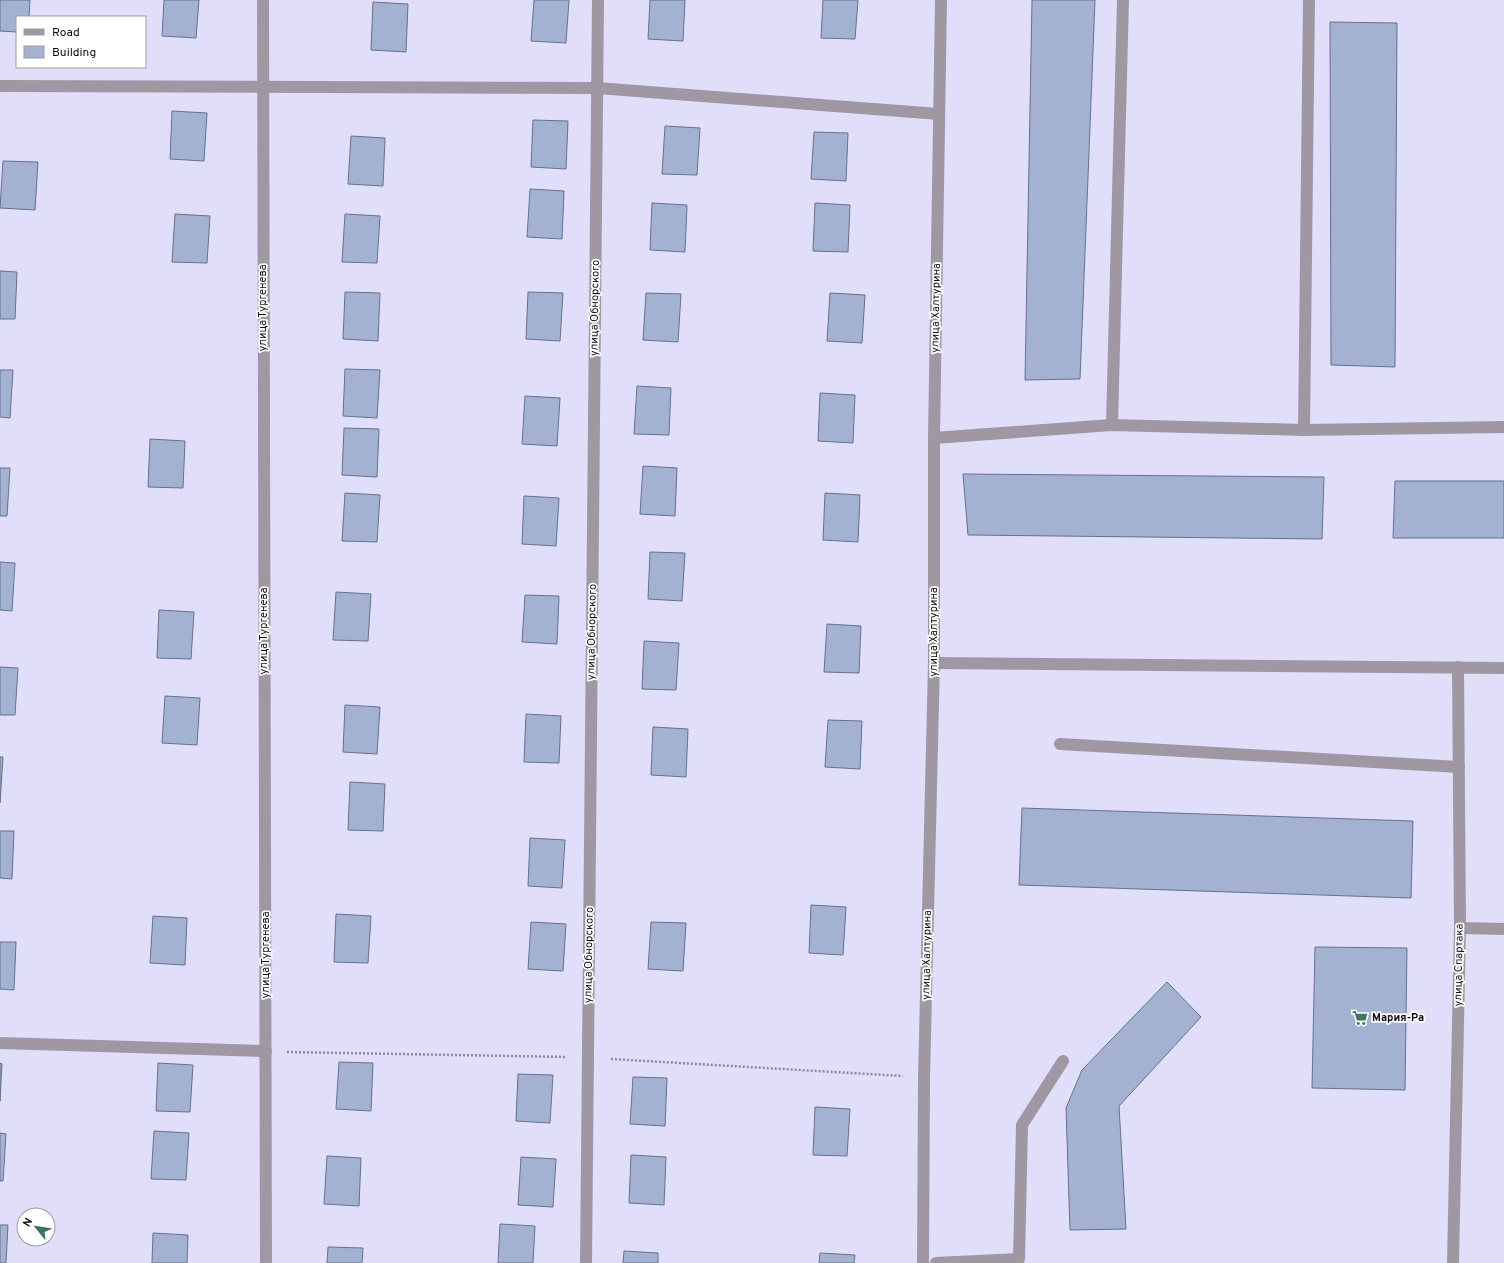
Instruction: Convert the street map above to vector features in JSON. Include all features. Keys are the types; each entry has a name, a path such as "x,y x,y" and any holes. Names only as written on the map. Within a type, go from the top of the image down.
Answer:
{"street":[{"name":"улица Тургенева","path":"263,0 266,1263"},
{"name":"улица Обнорского","path":"586,1263 598,0"},
{"name":"улица Халтурина","path":"923,1263 924,1078 934,663 934,438 941,0"},
{"path":"1112,426 1124,0"},
{"path":"1304,430 1309,0"},
{"path":"0,86 597,88 939,114"},
{"path":"934,438 1112,426 1304,430 1504,427"},
{"path":"934,663 1504,668"},
{"name":"улица Спартака","path":"1453,1263 1460,928 1458,667"},
{"path":"1060,744 1459,767"},
{"path":"1460,928 1504,929"},
{"path":"0,1043 266,1051"},
{"path":"936,1263 1019,1261 1022,1125 1063,1061"}],"building":[{"path":"0,0 30,0 29,16 16,16 16,32 0,31"},
{"path":"164,0 199,0 196,38 162,36"},
{"path":"534,0 569,0 566,43 531,41"},
{"path":"650,0 685,0 683,41 648,39"},
{"path":"823,0 858,0 855,39 821,38"},
{"path":"1032,0 1095,0 1080,379 1025,380"},
{"path":"373,2 408,4 406,52 371,50"},
{"path":"1330,22 1397,23 1395,367 1331,365"},
{"path":"172,111 207,113 204,161 170,159"},
{"path":"533,120 568,121 566,169 531,167"},
{"path":"665,126 700,128 697,175 662,174"},
{"path":"814,132 848,133 846,181 811,179"},
{"path":"351,136 385,138 383,186 348,184"},
{"path":"3,161 38,162 35,210 0,208"},
{"path":"530,189 564,191 562,239 527,237"},
{"path":"652,203 687,205 685,252 650,250"},
{"path":"815,203 850,205 848,252 813,251"},
{"path":"175,214 210,216 207,263 172,262"},
{"path":"345,214 380,216 377,263 342,262"},
{"path":"0,271 17,272 15,319 0,319"},
{"path":"345,292 380,293 378,341 343,339"},
{"path":"528,292 563,293 560,341 526,339"},
{"path":"646,293 681,294 678,342 643,340"},
{"path":"830,293 865,295 862,343 827,341"},
{"path":"345,369 380,370 377,418 343,416"},
{"path":"0,370 13,370 10,418 0,417"},
{"path":"637,386 671,388 669,435 634,434"},
{"path":"820,393 855,395 853,443 818,441"},
{"path":"525,396 560,398 557,446 522,444"},
{"path":"344,428 379,429 377,477 342,475"},
{"path":"150,439 185,441 183,488 148,487"},
{"path":"643,466 677,468 675,516 640,514"},
{"path":"0,468 10,468 7,516 0,516"},
{"path":"963,474 1324,477 1322,539 968,535"},
{"path":"1395,481 1504,481 1504,538 1393,538"},
{"path":"345,493 380,495 377,542 342,541"},
{"path":"825,493 860,495 858,542 823,540"},
{"path":"524,496 559,498 556,546 522,544"},
{"path":"650,552 685,553 682,601 648,599"},
{"path":"0,562 15,563 12,611 0,610"},
{"path":"336,592 371,594 368,641 333,640"},
{"path":"525,595 559,596 557,644 522,642"},
{"path":"159,610 194,612 191,659 157,658"},
{"path":"827,624 861,626 859,673 824,672"},
{"path":"644,641 679,643 676,690 642,689"},
{"path":"0,667 18,668 15,715 0,715"},
{"path":"165,696 200,698 197,745 162,743"},
{"path":"345,705 380,707 377,754 343,752"},
{"path":"526,714 561,716 559,763 524,762"},
{"path":"828,720 862,721 860,769 825,767"},
{"path":"653,727 688,729 686,777 651,775"},
{"path":"0,757 3,757 0,803"},
{"path":"350,782 385,784 383,831 348,830"},
{"path":"1022,808 1413,821 1411,898 1019,885"},
{"path":"0,831 14,831 12,879 0,878"},
{"path":"530,838 565,840 562,888 528,886"},
{"path":"811,905 846,907 843,955 809,953"},
{"path":"336,914 371,916 368,963 334,962"},
{"path":"153,916 187,918 185,965 150,963"},
{"path":"531,922 566,924 563,971 528,969"},
{"path":"651,922 686,923 683,971 648,969"},
{"path":"0,942 16,942 14,990 0,989"},
{"name":"Мария-Ра","path":"1315,947 1407,948 1405,1090 1312,1088"},
{"path":"1167,982 1201,1017 1119,1106 1126,1229 1070,1230 1066,1108 1082,1070"},
{"path":"339,1062 373,1063 371,1111 336,1109"},
{"path":"0,1063 2,1064 0,1101"},
{"path":"158,1063 193,1065 190,1112 156,1111"},
{"path":"518,1074 553,1075 550,1123 516,1121"},
{"path":"633,1077 667,1078 665,1126 630,1124"},
{"path":"815,1107 850,1109 847,1156 813,1155"},
{"path":"154,1131 189,1133 186,1180 151,1179"},
{"path":"0,1133 6,1134 3,1181 0,1181"},
{"path":"631,1155 666,1157 664,1205 629,1203"},
{"path":"327,1156 361,1158 359,1206 324,1204"},
{"path":"521,1157 556,1159 553,1207 518,1205"},
{"path":"500,1224 535,1226 533,1263 498,1263"},
{"path":"0,1225 8,1225 6,1263 0,1263"},
{"path":"153,1233 188,1235 187,1263 152,1263"},
{"path":"328,1247 363,1248 362,1263 327,1263"},
{"path":"624,1251 658,1253 658,1263 623,1263"},
{"path":"820,1253 855,1255 854,1263 819,1263"}],"place":[{"name":"Мария-Ра","path":"1360,1018"}]}
